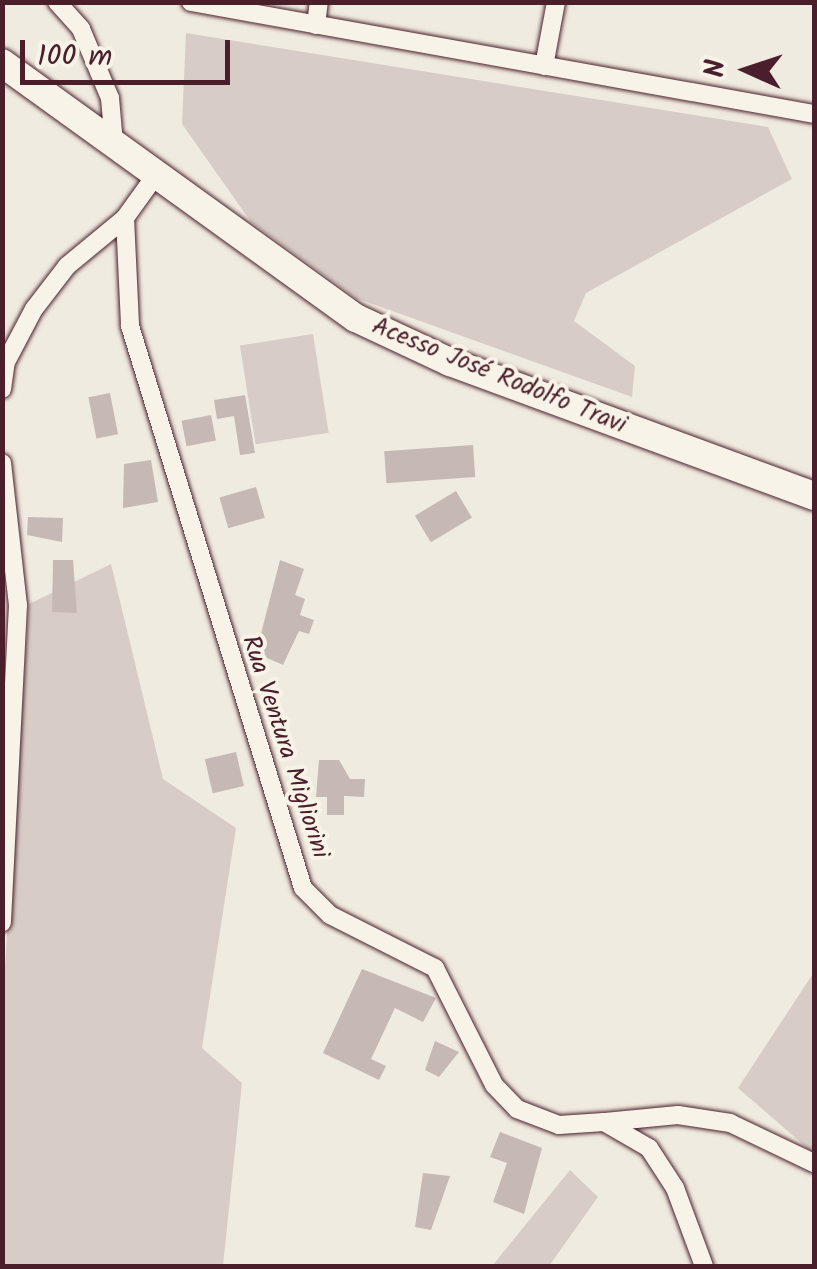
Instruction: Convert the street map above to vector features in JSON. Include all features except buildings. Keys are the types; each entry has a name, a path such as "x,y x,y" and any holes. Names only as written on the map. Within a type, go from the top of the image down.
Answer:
{"highway":[{"name":"Acesso José Rodolfo Travi","path":"2,63 113,136 356,318 469,370 814,496"}],"street":[{"path":"57,2 88,46 110,98 113,136"},
{"path":"191,2 814,114"},
{"path":"316,25 320,2"},
{"path":"544,66 556,2"},
{"path":"2,390 6,362 34,309 67,266 125,218 158,172"},
{"name":"Rua Ventura Migliorini","path":"125,218 130,326 145,390 303,888 330,915 435,968 494,1085 517,1109 558,1124 678,1115 730,1123 814,1163"},
{"path":"2,463 18,605 2,923"},
{"path":"604,1122 649,1148 675,1188 704,1266"}],"shaded area":[{"path":"186,33 768,127 792,179 586,293 574,321 635,366 632,397 356,298 251,222 182,124"},
{"path":"313,334 329,433 256,444 240,346"},
{"path":"111,564 163,779 236,828 202,1048 242,1083 223,1266 3,1266 2,1012 29,604"},
{"path":"814,972 814,1154 738,1088"},
{"path":"570,1170 598,1197 549,1266 492,1266"}]}
